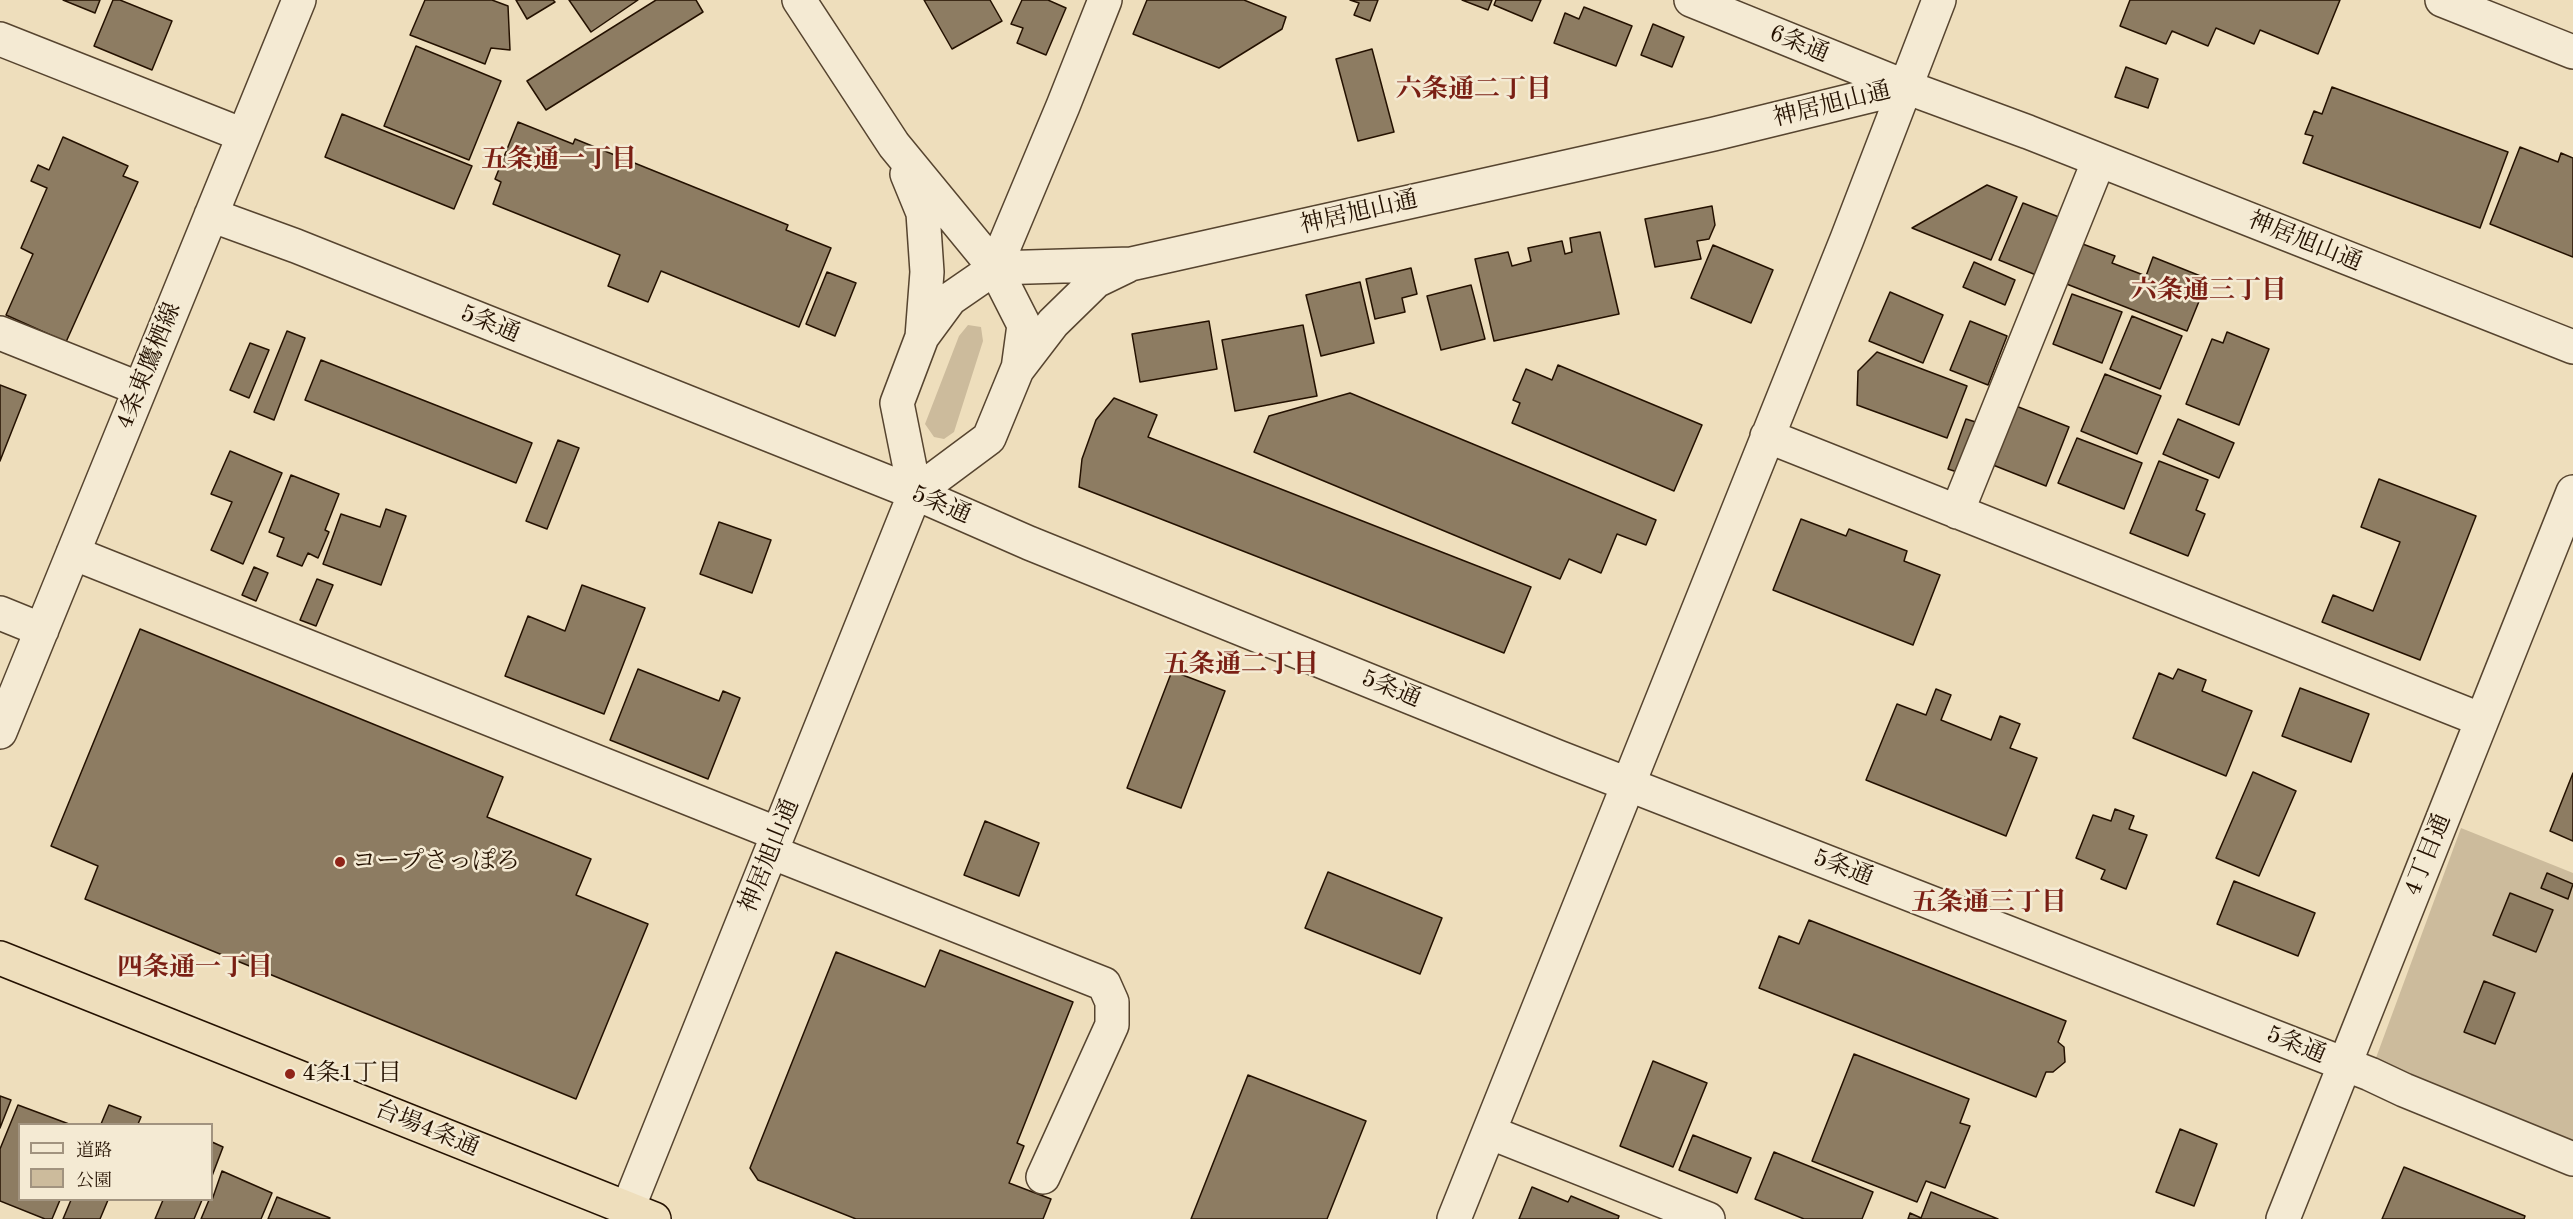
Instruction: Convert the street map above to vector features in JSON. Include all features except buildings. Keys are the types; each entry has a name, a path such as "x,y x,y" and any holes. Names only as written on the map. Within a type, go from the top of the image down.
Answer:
{"highway":[{"name":"台場4条通","path":"0,958 635,1216"}],"street":[{"name":"4条東鷹栖線","path":"0,732 299,0"},
{"path":"799,0 894,145 922,213 927,272 922,337"},
{"path":"915,493 897,403 922,337 950,299 994,268 1105,0"},
{"name":"6条通","path":"1691,0 1906,87"},
{"path":"1454,1219 1940,0"},
{"path":"2442,0 2573,52"},
{"path":"0,39 243,135"},
{"name":"神居旭山通","path":"994,268 1131,264 1714,134 1906,87 2099,160 2573,347"},
{"name":"神居旭山通","path":"635,1216 775,843 915,493 989,438 1017,370 1024,325 994,268 894,145"},
{"path":"1957,512 2099,160"},
{"name":"5条通","path":"211,215 296,246 915,493 1029,543 1628,784 2345,1064 2573,1159"},
{"name":"神居旭山通","path":"1017,370 1053,323 1096,281 1131,264"},
{"path":"0,333 140,388"},
{"path":"1767,436 2482,720"},
{"name":"4丁目通","path":"2283,1219 2573,492"},
{"path":"73,553 775,843 1104,984 1112,1002 1112,1025 1043,1178"},
{"path":"0,613 42,630"},
{"path":"1489,1132 1708,1219"}],"green space":[{"path":"968,325 981,327 983,341 954,432 944,439 934,437 925,424 959,336"},
{"path":"2461,828 2573,873 2573,1159 2370,1074"}],"place":[{"name":"コープさっぽろ","path":"340,862"},
{"name":"4条1丁目","path":"290,1074"}],"district":[{"name":"六条通二丁目","path":"1474,90"},
{"name":"五条通一丁目","path":"559,160"},
{"name":"六条通三丁目","path":"2209,291"},
{"name":"五条通二丁目","path":"1241,665"},
{"name":"五条通三丁目","path":"1989,903"},
{"name":"四条通一丁目","path":"195,968"}]}
